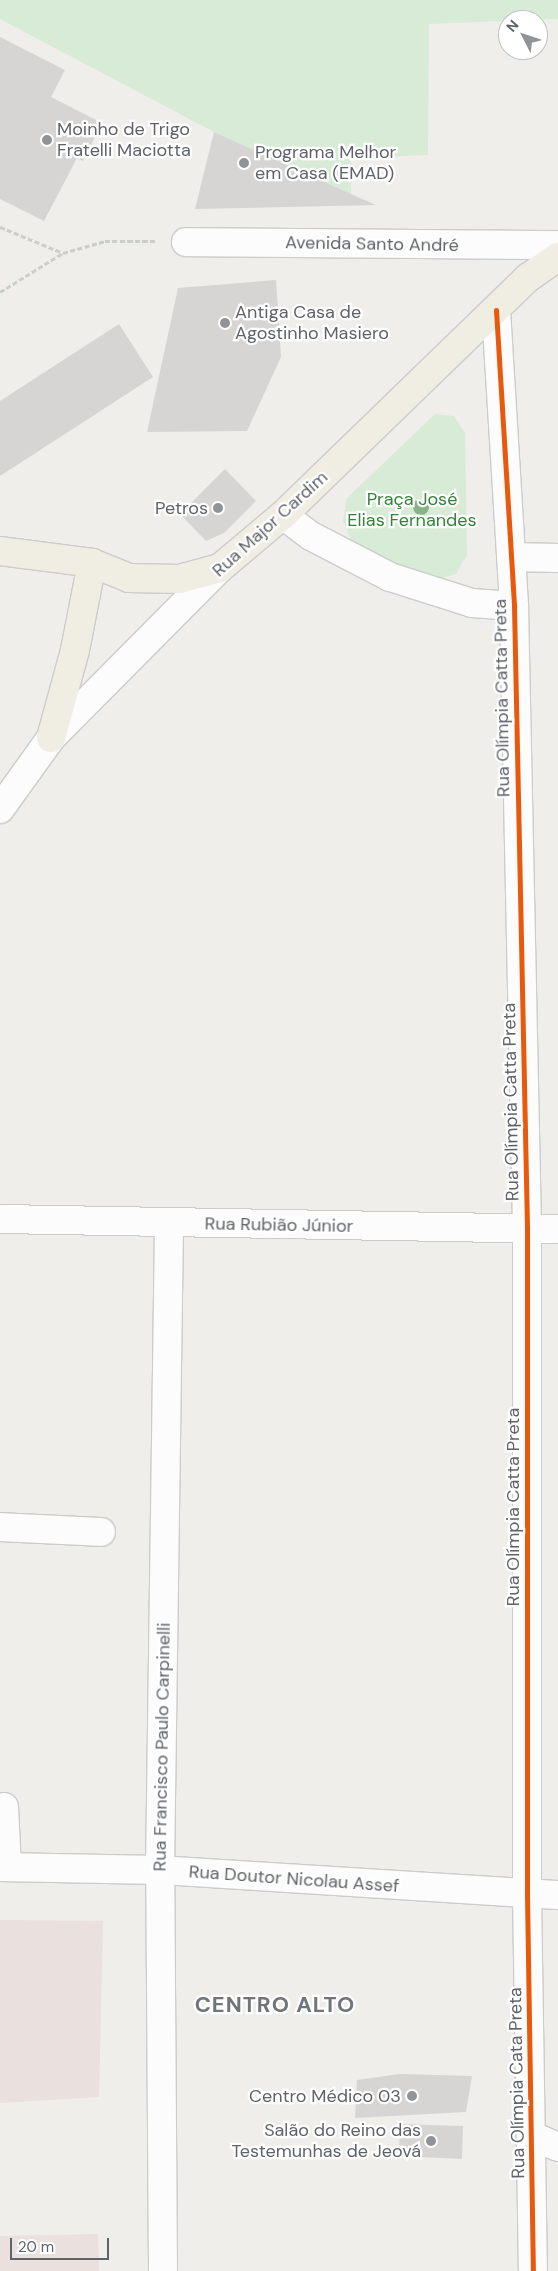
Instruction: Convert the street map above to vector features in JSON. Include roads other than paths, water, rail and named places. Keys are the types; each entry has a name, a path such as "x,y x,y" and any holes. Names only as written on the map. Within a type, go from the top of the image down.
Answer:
{"highway":[{"name":"Rua Major Cardim","path":"220,568 283,515 529,278 558,257"},
{"path":"0,551 92,563 130,578 178,579 220,568"},
{"path":"51,738 75,650 92,563"}],"street":[{"name":"Avenida Santo André","path":"186,242 558,246"},
{"name":"Rua Olímpia Catta Preta","path":"496,310 514,606 527,1229 527,1895"},
{"path":"283,515 311,536 390,577 472,603 514,606"},
{"path":"511,557 558,558"},
{"name":"Rua Major Cardim","path":"0,809 51,738 220,568"},
{"name":"Rua Rubião Júnior","path":"0,1219 558,1229"},
{"name":"Rua Francisco Paulo Carpinelli","path":"163,2271 160,1870 169,1223"},
{"path":"0,1527 102,1532"},
{"path":"4,1807 4,1867"},
{"name":"Rua Doutor Nicolau Assef","path":"4,1867 160,1870 527,1895 558,1895"},
{"name":"Rua Olímpia Cata Preta","path":"527,1895 534,2271"},
{"path":"532,2136 558,2147"}],"place":[{"name":"Moinho de Trigo Fratelli Maciotta","path":"47,140"},
{"name":"Programa Melhor em Casa (EMAD)","path":"244,163"},
{"name":"Antiga Casa de Agostinho Masiero","path":"225,323"},
{"name":"Petros","path":"218,508"},
{"name":"Centro Médico 03","path":"412,2096"},
{"name":"Salão do Reino das Testemunhas de Jeová","path":"431,2141"}],"district":[{"name":"CENTRO ALTO","path":"275,2005"}],"park label":[{"name":"Praça José Elias Fernandes","path":"412,510"}]}
